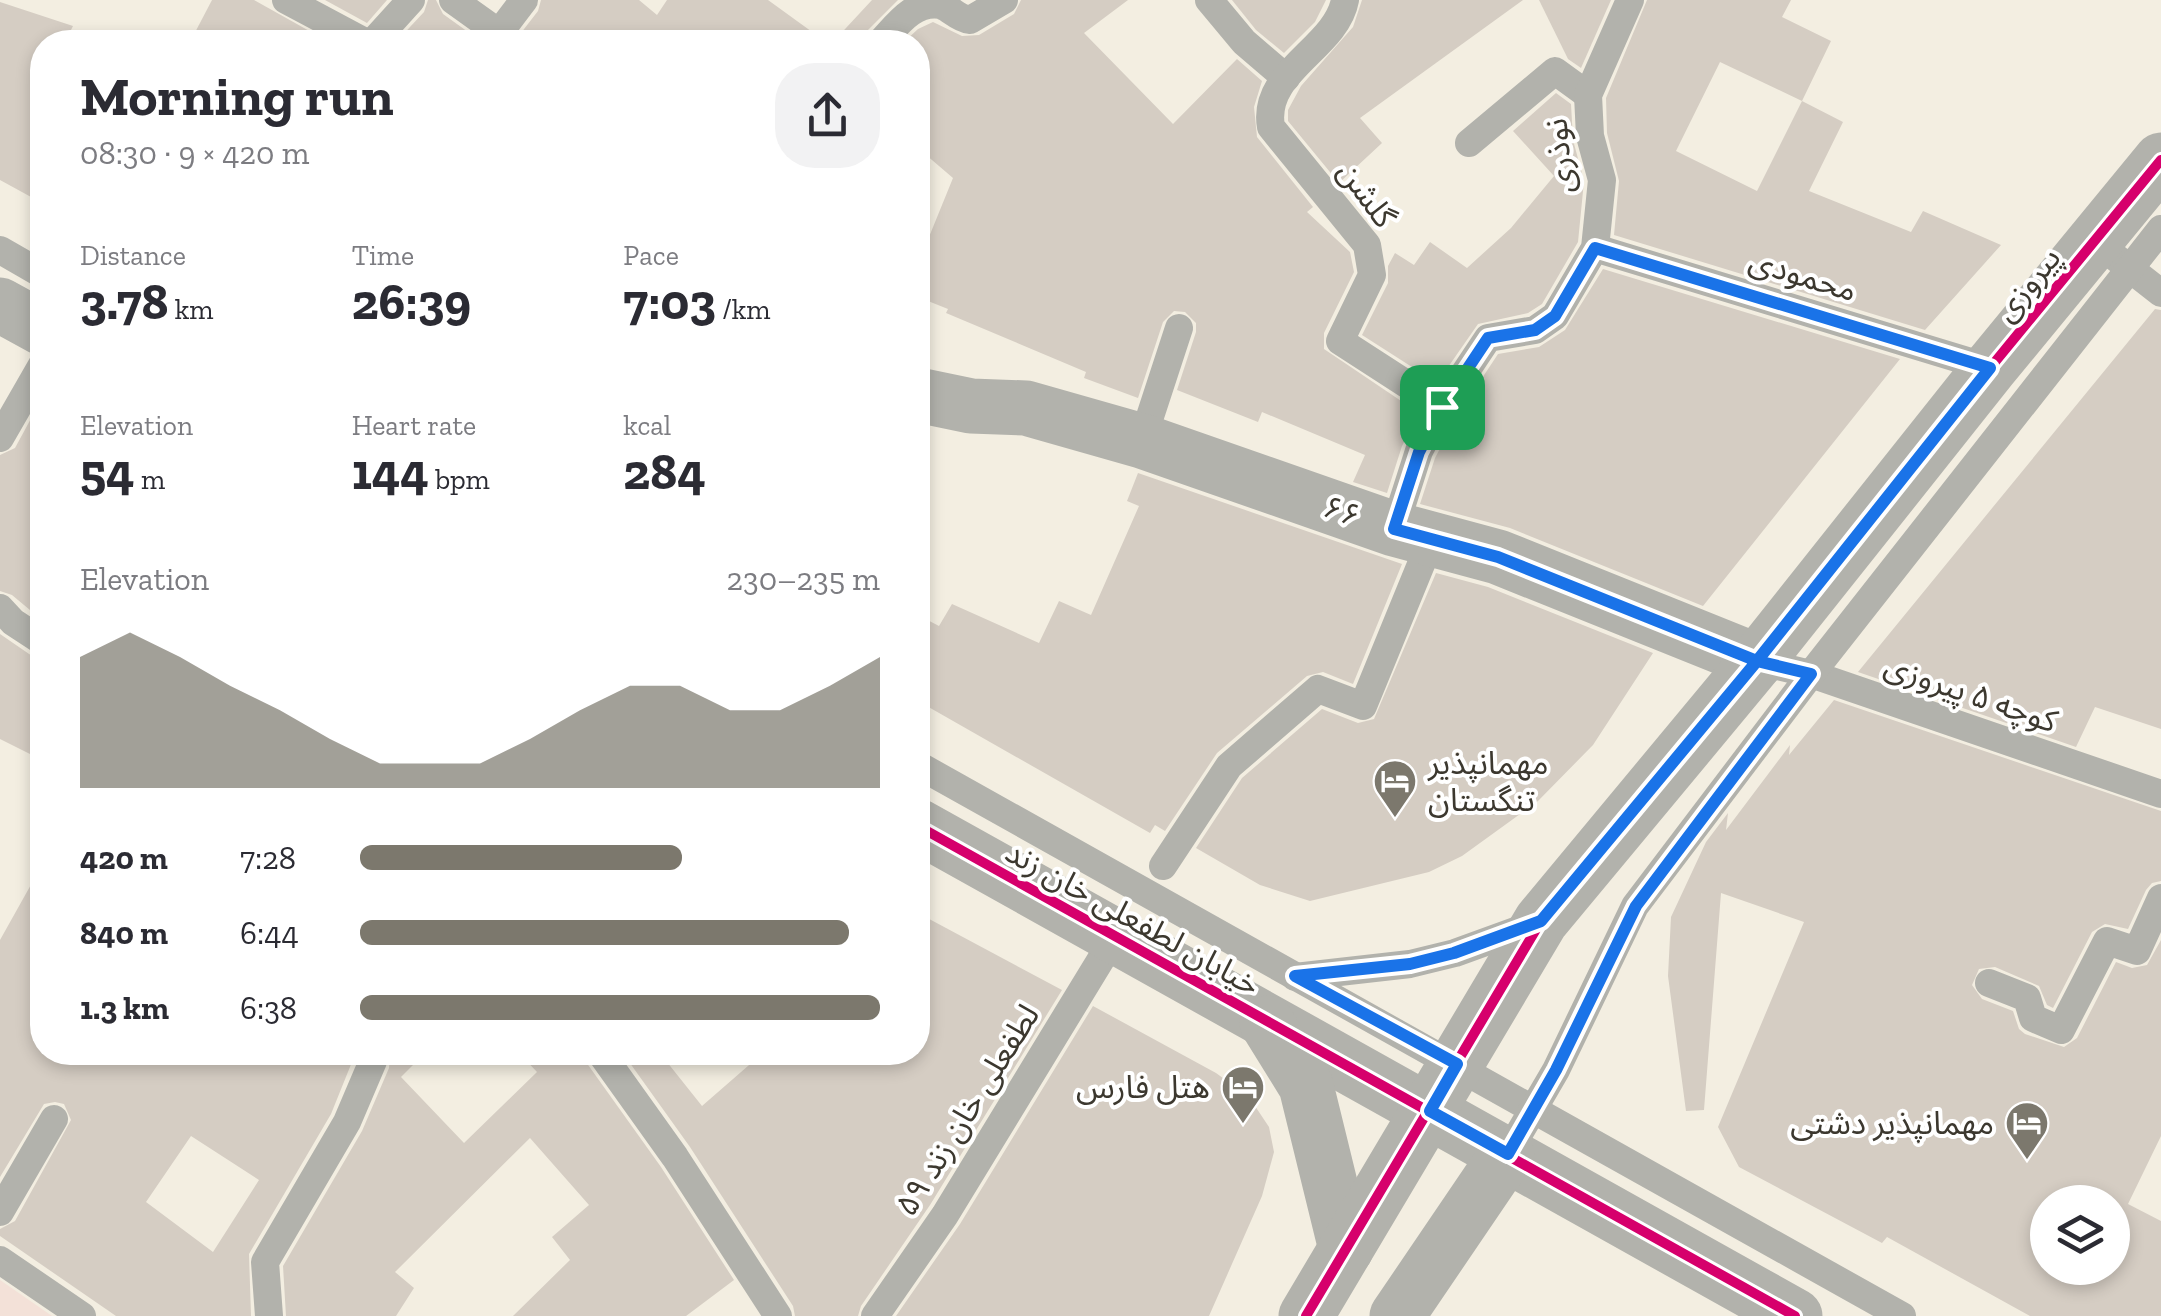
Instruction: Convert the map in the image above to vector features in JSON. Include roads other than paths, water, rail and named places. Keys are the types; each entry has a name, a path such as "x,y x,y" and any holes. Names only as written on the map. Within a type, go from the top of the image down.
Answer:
{"street":[{"name":"پیروزی","path":"1306,1316 1541,921 1757,661 1990,368 2112,254 2161,160"},
{"path":"0,305 30,321"},
{"name":"۶۶","path":"930,397 971,406 1026,408 1142,441 1413,534 1498,557 1757,661"},
{"name":"خیابان لطفعلی خان زند","path":"930,833 1114,938 1281,998 1430,1111 1795,1316"},
{"path":"1281,998 1346,1249"},
{"path":"1397,1316 1508,1154"}],"lane":[{"path":"286,0 342,30"},
{"path":"384,30 411,0"},
{"path":"452,0 496,30"},
{"path":"501,30 524,0"},
{"path":"892,30 912,7 926,2 945,6 957,18 970,20 1004,0"},
{"path":"1209,0 1244,42 1286,78"},
{"name":"گلشن","path":"1345,0 1342,18 1286,78 1272,99 1268,112 1271,128 1368,245 1372,275 1340,342 1442,407"},
{"name":"نوذری","path":"1163,866 1228,766 1318,688 1363,706 1413,534 1419,452 1442,407 1488,338 1535,330 1555,316 1595,248 1602,180 1590,136 1588,95 1630,0"},
{"path":"1469,143 1555,71 1588,95"},
{"path":"1508,1154 1556,1070 1636,906 1811,674 2112,254 2161,229"},
{"name":"محمودی","path":"1595,248 1990,368"},
{"path":"0,250 30,267"},
{"path":"2112,254 2161,293"},
{"path":"1142,441 1179,328"},
{"path":"0,438 30,385"},
{"path":"0,608 30,633"},
{"name":"کوچه ۵ پیروزی","path":"1757,661 1811,674 2161,794"},
{"path":"930,773 1281,998 1457,1064 1902,1316"},
{"path":"1989,984 2027,998 2033,1018 2061,1030 2106,941 2137,951 2161,898"},
{"path":"1281,998 1454,953 1541,921"},
{"name":"لطفعلی خان زند ۵۹","path":"875,1316 944,1215 1114,938"},
{"path":"268,1316 265,1262 348,1122 371,1065"},
{"path":"609,1065 675,1157 778,1316"},
{"path":"0,1212 54,1119"},
{"path":"0,1260 82,1316"}],"place":[{"name":"مهمانپذیر تنگستان","path":"1395,819"},
{"name":"هتل فارس","path":"1243,1125"},
{"name":"مهمانپذیر دشتی","path":"2027,1161"}]}
